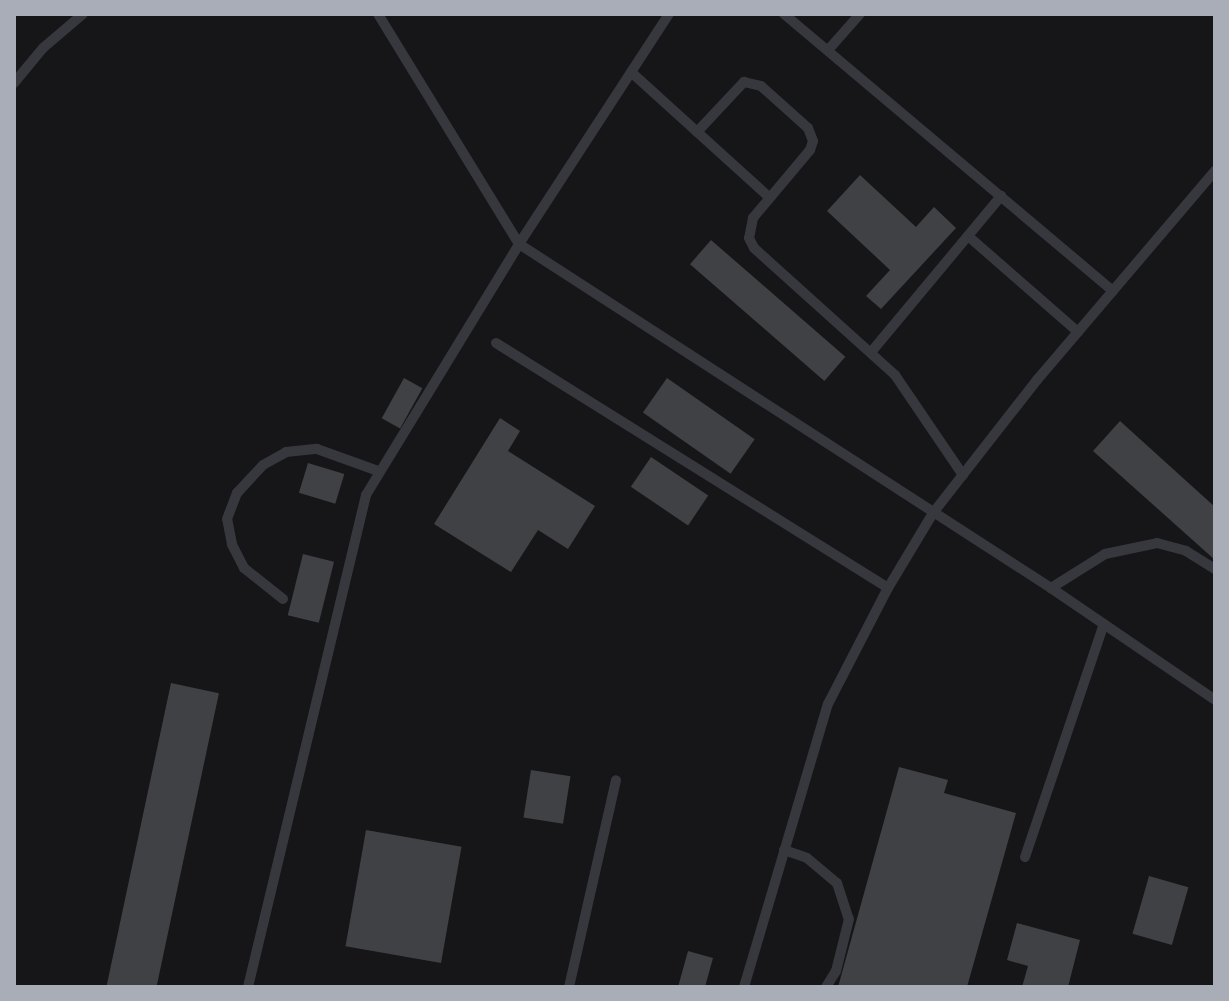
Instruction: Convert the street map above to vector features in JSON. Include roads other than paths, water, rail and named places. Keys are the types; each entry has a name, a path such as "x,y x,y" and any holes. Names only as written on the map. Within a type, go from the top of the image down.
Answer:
{"lane":[{"path":"14,83 43,48 83,14"},
{"path":"378,14 519,244 1051,588 1215,700"},
{"path":"248,987 361,514 378,471 519,244 669,14"},
{"path":"784,14 1113,291"},
{"path":"829,49 860,14"},
{"path":"631,72 769,197"},
{"path":"697,132 744,82 761,86 808,128 813,141 810,150 769,197 748,228 754,248 872,351 902,385 963,475"},
{"path":"744,987 828,704 888,588 933,513 1078,332 1215,171"},
{"path":"872,351 1001,196"},
{"path":"968,236 1078,332"},
{"path":"496,343 888,588"},
{"path":"283,599 244,568 232,544 227,519 237,493 263,465 286,452 317,449 378,471"},
{"path":"1051,588 1105,554 1157,543 1186,551 1215,569"},
{"path":"1025,857 1104,624"},
{"path":"569,987 616,780"},
{"path":"784,850 807,858 837,883 849,919 836,971 826,987"}]}
